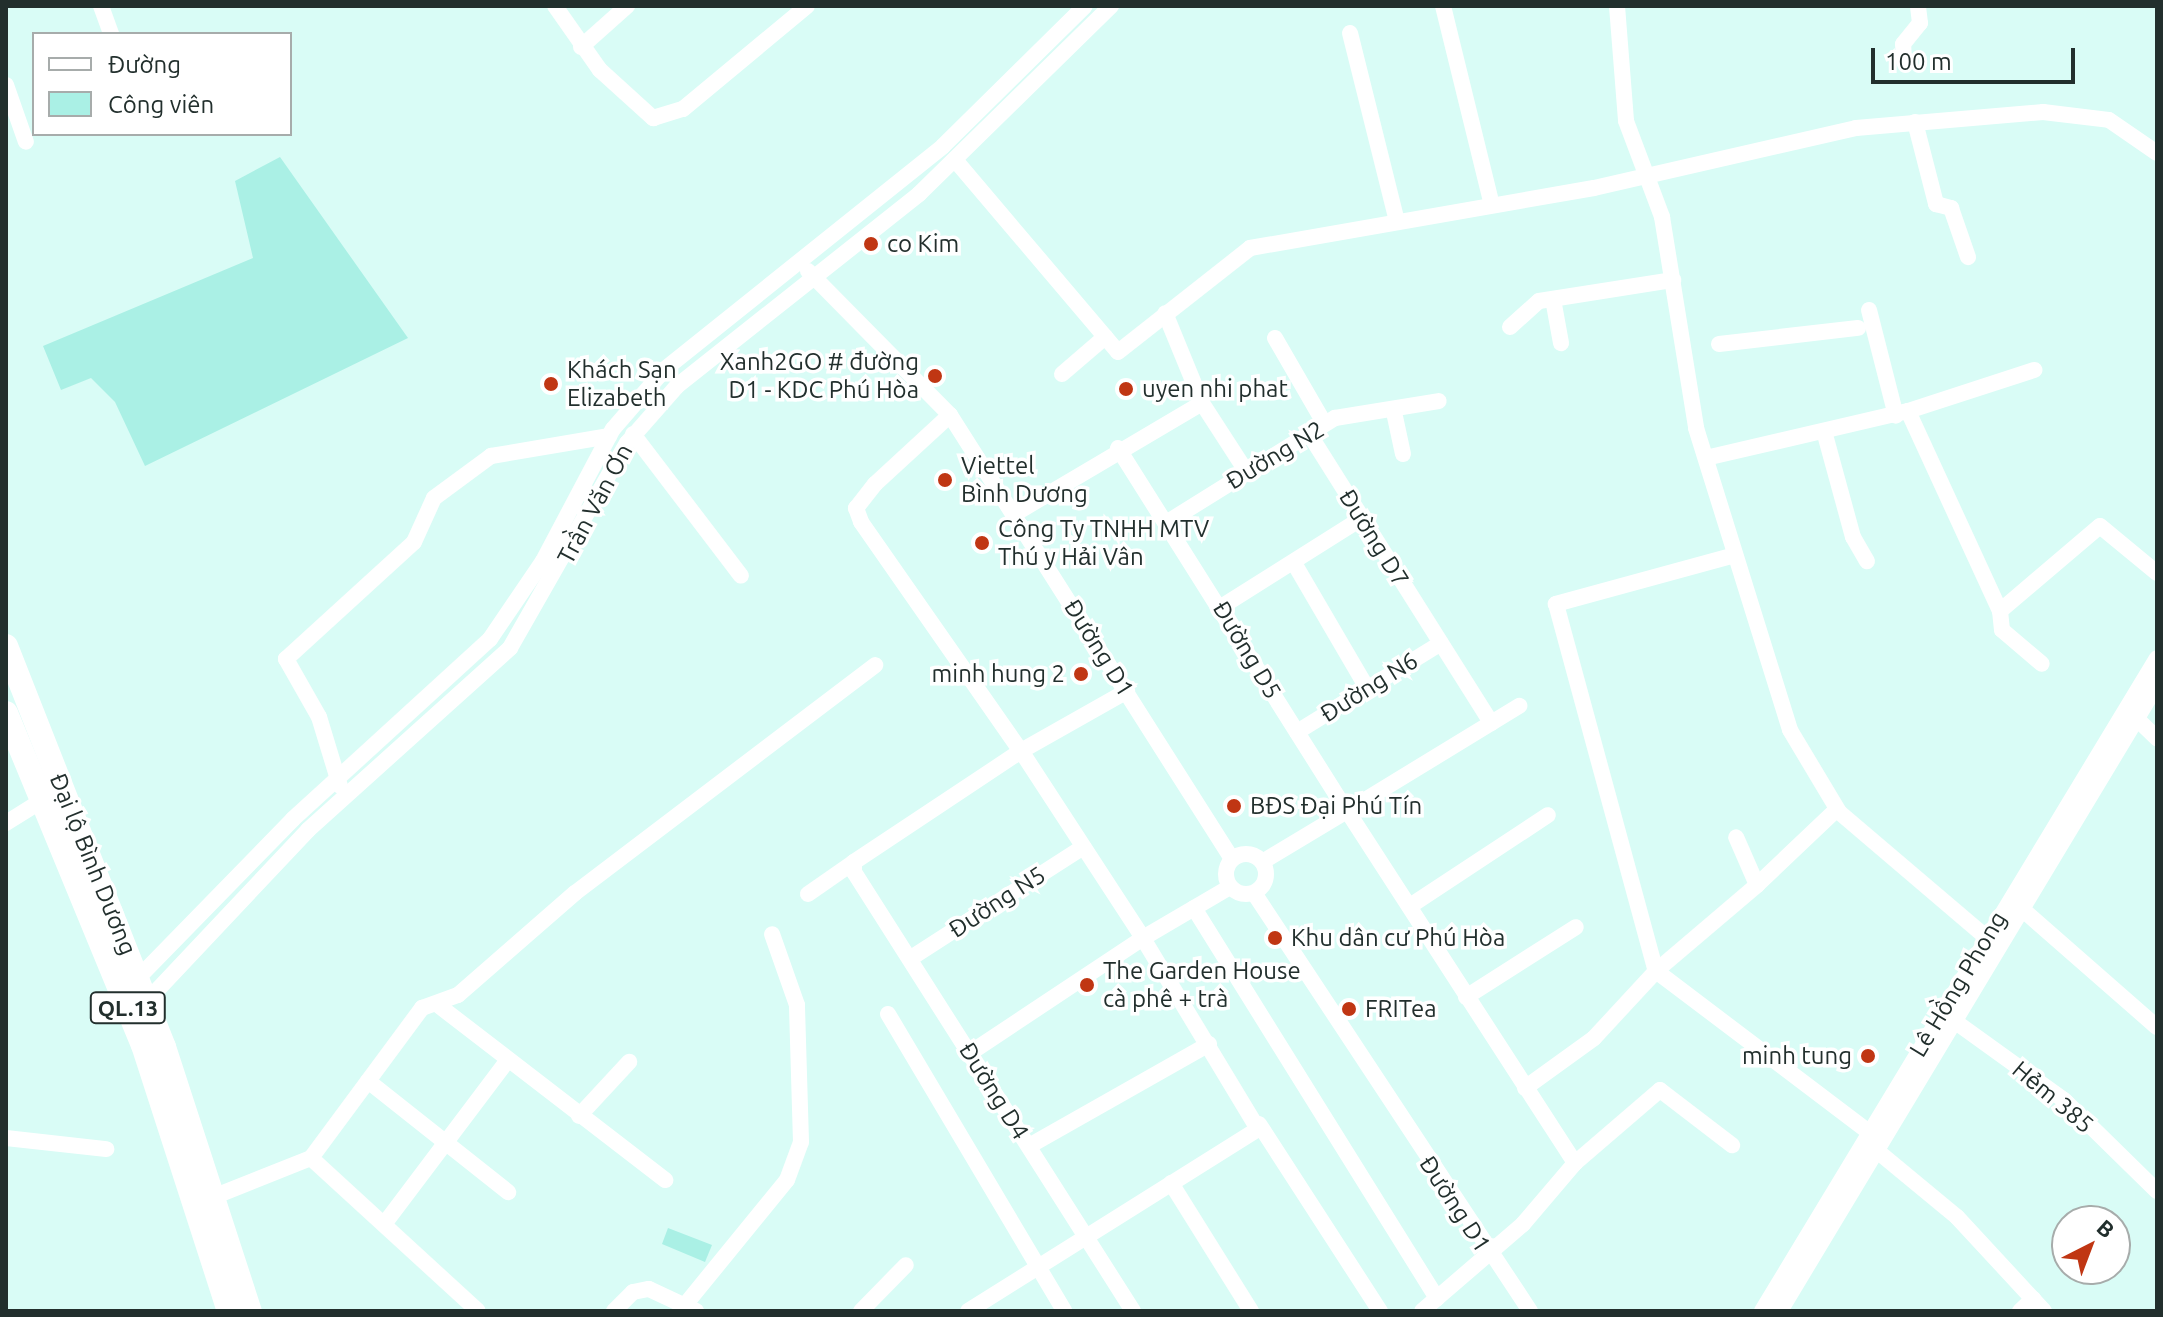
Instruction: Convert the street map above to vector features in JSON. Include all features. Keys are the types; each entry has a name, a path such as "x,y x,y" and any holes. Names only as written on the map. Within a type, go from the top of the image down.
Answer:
{"highway":[{"name":"Đại lộ Bình Dương","path":"6,646 147,1001 250,1311"},
{"name":"Đại lộ Bình Dương","path":"6,713 46,798 143,1045 229,1311"}],"street":[{"path":"101,6 110,32"},
{"path":"555,6 581,47 645,117 666,116 807,6"},
{"path":"581,47 627,6"},
{"name":"Trần Văn Ơn","path":"138,978 464,667 510,615 609,436 665,369 801,264 943,146 1085,6"},
{"name":"Trần Văn Ơn","path":"147,1001 341,787 510,648 633,434 687,376 814,278 956,161 1111,6"},
{"path":"1443,6 1491,201"},
{"path":"1617,6 1626,121 1648,170 1673,280 1696,428 1710,457 1735,555 1790,730 1837,809 1986,937"},
{"path":"1904,61 1903,44 1920,23 1918,6"},
{"path":"1350,33 1396,218"},
{"path":"6,85 26,142"},
{"path":"956,161 1118,352 1250,248 1396,218 1491,201 1594,188 1648,170 1915,122 2043,112 2109,120 2157,153"},
{"path":"1915,122 1936,204 1951,208 1968,257"},
{"name":"Đường D1","path":"801,264 950,415 1016,513 1232,859"},
{"path":"1510,327 1523,309 1553,299 1673,280"},
{"path":"1553,299 1561,343"},
{"path":"1869,310 1902,414 2000,611 2002,630 2042,664"},
{"path":"1165,313 1202,403 1246,471"},
{"path":"1719,344 1858,328"},
{"path":"1062,374 1105,337"},
{"path":"1275,338 1324,423"},
{"path":"1710,457 1902,414 2034,370"},
{"name":"Đường N2","path":"1166,523 1324,423 1439,401"},
{"path":"1016,513 1118,448 1202,403"},
{"path":"1394,412 1403,454"},
{"path":"950,415 856,508 1021,751 1380,1311"},
{"path":"1824,431 1853,537 1867,561"},
{"name":"Đường D7","path":"1308,432 1491,723"},
{"path":"633,434 741,576"},
{"path":"341,787 319,717 286,659 414,542 434,498 491,456 609,436"},
{"name":"Đường D5","path":"1118,448 1347,811 1575,1163"},
{"path":"1221,607 1361,519"},
{"path":"2000,611 2100,526 2157,573"},
{"path":"1735,555 1556,604 1656,971 1869,1132"},
{"path":"1294,563 1367,688"},
{"name":"Đường N6","path":"1297,732 1441,643"},
{"name":"Lê Hồng Phong","path":"1780,1311 1876,1150 1948,1016 1986,937 2157,658"},
{"path":"213,1197 311,1158 409,1021 438,1005 875,665"},
{"name":"Lê Hồng Phong","path":"1762,1311 1869,1132 2022,909 2157,685"},
{"path":"808,894 854,867 1021,751 1127,691"},
{"path":"1262,862 1519,706"},
{"path":"2137,719 2157,738"},
{"path":"6,823 46,798"},
{"path":"1525,1088 1594,1038 1656,971 1757,885 1837,809"},
{"path":"1410,906 1548,815"},
{"path":"1736,837 1757,885"},
{"name":"Đường N5","path":"911,958 1083,847"},
{"path":"970,1053 1143,938 1230,887 1254,893 1265,879 1262,862 1250,855 1232,859 1225,873 1230,887"},
{"name":"Đường D4","path":"854,867 1133,1311"},
{"name":"Đường D1","path":"1254,893 1489,1255 1530,1311"},
{"path":"1194,908 1437,1298"},
{"path":"2022,909 2157,1027"},
{"path":"1466,997 1576,927"},
{"path":"614,1311 633,1292 649,1289 690,1308 787,1180 801,1142 797,1005 772,934"},
{"path":"438,1005 665,1180"},
{"path":"888,1014 1064,1311"},
{"name":"Hẻm 385","path":"1948,1016 2064,1100 2157,1191"},
{"path":"1029,1146 1209,1044"},
{"path":"385,1223 508,1060"},
{"path":"579,1116 629,1062"},
{"path":"368,1081 508,1192"},
{"path":"1422,1311 1489,1255 1575,1163 1660,1090 1732,1145"},
{"path":"968,1311 1259,1124"},
{"path":"6,1138 106,1149"},
{"path":"1876,1150 1957,1217 2038,1305 2020,1311"},
{"path":"311,1158 478,1311"},
{"path":"1171,1183 1251,1311"},
{"path":"861,1311 906,1265"}],"green space":[{"path":"280,157 408,338 145,466 115,402 91,378 61,390 43,346 253,258 235,181"},
{"path":"668,1228 712,1245 705,1262 662,1244"}],"place":[{"name":"co Kim","path":"871,244"},
{"name":"Xanh2GO # đường D1 - KDC Phú Hòa","path":"935,376"},
{"name":"Khách Sạn Elizabeth","path":"551,384"},
{"name":"uyen nhi phat","path":"1126,389"},
{"name":"Viettel Bình Dương","path":"945,480"},
{"name":"Công Ty TNHH MTV Thú y Hải Vân","path":"982,543"},
{"name":"minh hung 2","path":"1081,674"},
{"name":"BĐS Đại Phú Tín","path":"1234,806"},
{"name":"Khu dân cư Phú Hòa","path":"1275,938"},
{"name":"The Garden House cà phê + trà","path":"1087,985"},
{"name":"FRITea","path":"1349,1009"},
{"name":"minh tung","path":"1868,1056"}]}
